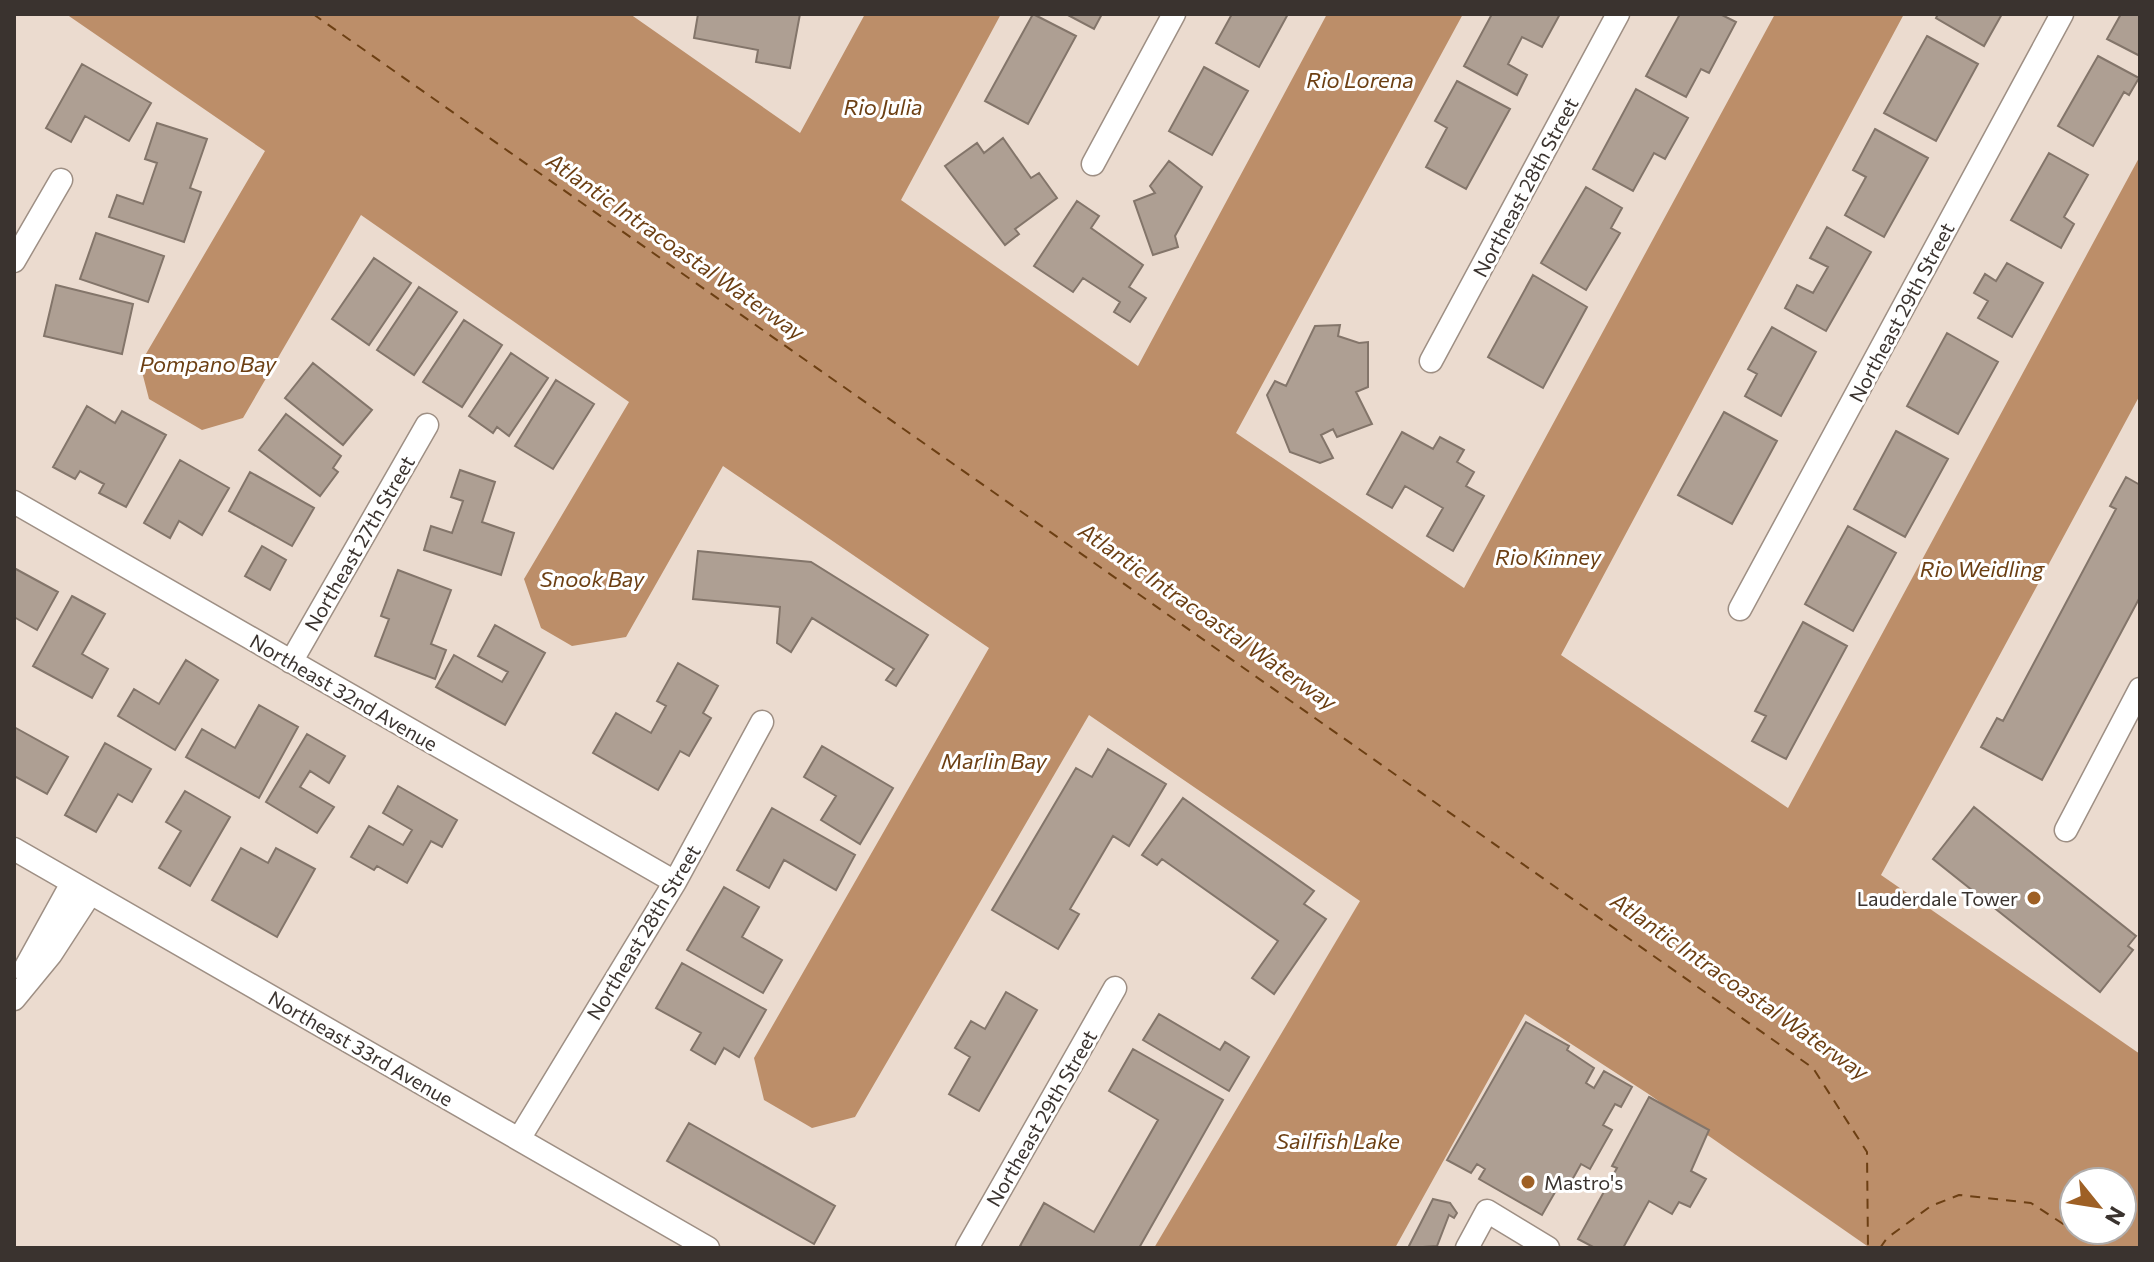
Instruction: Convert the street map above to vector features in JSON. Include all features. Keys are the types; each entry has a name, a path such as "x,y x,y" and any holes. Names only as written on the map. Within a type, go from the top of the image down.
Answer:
{"street":[{"path":"1093,164 1174,14"},
{"name":"Northeast 28th Street","path":"1431,361 1618,14"},
{"name":"Northeast 29th Street","path":"1740,609 2062,14"},
{"path":"14,261 61,180"},
{"name":"Northeast 27th Street","path":"291,662 427,425"},
{"name":"Northeast 32nd Avenue","path":"14,502 675,882"},
{"path":"2066,830 2140,689"},
{"name":"Northeast 28th Street","path":"519,1139 675,882 762,722"},
{"name":"Northeast 33rd Avenue","path":"14,849 708,1248"},
{"path":"14,996 81,889"},
{"name":"Northeast 29th Street","path":"967,1248 1115,988"},
{"path":"1467,1248 1487,1211 1548,1248"}],"water":[{"path":"66,14 630,14 800,133 865,14 1001,14 901,200 1138,366 1327,14 1463,14 1236,433 1464,588 1775,14 1904,14 1561,655 1788,808 2140,156 2140,395 1881,875 2140,1054 2140,1248 1870,1248 1647,1093 1525,1014 1395,1248 1154,1248 1360,901 1089,715 855,1117 812,1128 764,1100 754,1058 989,648 723,466 626,637 572,646 541,628 524,579 629,402 361,215 243,418 202,430 149,399 140,364 265,151"}],"building":[{"path":"698,14 800,14 790,68 756,62 758,50 694,38"},
{"path":"1033,14 1076,36 1028,124 985,101"},
{"path":"1066,14 1102,14 1094,29"},
{"path":"1232,14 1288,14 1259,67 1216,43"},
{"path":"1492,14 1560,14 1542,47 1522,37 1508,64 1527,75 1517,95 1464,66"},
{"path":"1680,14 1720,14 1736,22 1709,73 1701,69 1686,97 1646,76"},
{"path":"1938,14 2002,14 1984,46 1936,18"},
{"path":"2121,14 2140,14 2140,56 2107,39"},
{"path":"1927,36 1978,64 1936,141 1884,113"},
{"path":"2098,56 2139,78 2129,95 2124,92 2093,146 2058,126"},
{"path":"82,64 151,103 129,141 85,116 71,142 46,128"},
{"path":"1204,67 1248,91 1212,155 1169,131"},
{"path":"1457,81 1510,109 1466,189 1426,167 1447,128 1435,121"},
{"path":"1636,89 1688,118 1665,159 1654,153 1633,191 1593,169"},
{"path":"157,123 207,139 190,188 201,192 184,242 109,217 117,195 143,204 157,163 145,159"},
{"path":"1875,129 1928,158 1884,237 1845,215 1866,177 1853,170"},
{"path":"1003,138 1031,178 1039,173 1057,198 1015,229 1019,234 1005,245 945,166 977,143 984,153"},
{"path":"2049,153 2088,175 2064,217 2074,224 2061,248 2011,220"},
{"path":"1169,161 1202,187 1175,236 1178,247 1153,255 1134,201 1155,193 1150,186"},
{"path":"1586,187 1622,208 1611,228 1620,233 1586,290 1541,263"},
{"path":"1077,201 1099,216 1091,228 1143,265 1129,287 1146,298 1130,322 1114,312 1120,302 1083,278 1073,292 1034,266"},
{"path":"1827,227 1871,252 1826,331 1785,308 1797,285 1813,293 1828,267 1810,258"},
{"path":"96,233 164,256 148,302 80,279"},
{"path":"374,258 411,283 369,345 332,319"},
{"path":"2007,263 2043,283 2012,337 1978,318 1988,301 1974,293 1985,274 1996,281"},
{"path":"1533,275 1587,307 1543,388 1488,357"},
{"path":"56,285 133,304 122,354 44,336"},
{"path":"419,287 457,312 414,375 377,350"},
{"path":"464,320 502,345 462,407 423,382"},
{"path":"1340,325 1338,336 1359,343 1368,342 1368,387 1356,392 1372,424 1337,437 1333,429 1321,435 1333,458 1320,463 1290,452 1267,395 1275,381 1286,386 1315,326"},
{"path":"1772,327 1816,352 1781,416 1745,396 1757,374 1748,369"},
{"path":"1947,333 1998,362 1958,434 1907,406"},
{"path":"511,353 548,378 509,436 497,427 493,433 469,416"},
{"path":"313,363 372,410 343,445 285,398"},
{"path":"556,380 594,404 553,469 515,446"},
{"path":"87,406 115,423 122,411 166,435 126,507 99,493 104,484 80,471 75,479 53,467"},
{"path":"1724,412 1777,441 1732,524 1678,495"},
{"path":"286,414 341,456 333,468 338,472 320,496 259,450"},
{"path":"1896,431 1948,459 1905,537 1854,509"},
{"path":"1402,432 1433,449 1440,437 1464,450 1457,462 1474,472 1466,486 1484,496 1453,551 1427,536 1443,508 1405,486 1392,508 1367,494"},
{"path":"180,460 229,488 202,535 179,521 170,538 144,523"},
{"path":"460,470 495,482 482,522 514,533 501,575 424,550 431,526 452,533 463,501 451,497"},
{"path":"250,472 314,508 292,546 229,511"},
{"path":"2126,477 2140,485 2140,597 2042,780 1981,747 1997,718 2003,721 2116,509 2110,506"},
{"path":"1848,526 1896,553 1853,631 1805,604"},
{"path":"262,546 286,560 270,590 245,576"},
{"path":"698,551 811,562 928,635 896,686 886,680 894,669 812,618 791,652 777,643 780,607 693,599"},
{"path":"14,568 58,592 37,630 14,617"},
{"path":"398,570 451,590 431,644 446,650 435,679 375,656 389,619 381,616"},
{"path":"72,596 105,614 82,654 108,669 92,698 33,666"},
{"path":"1803,622 1847,646 1786,759 1752,741 1766,716 1755,711"},
{"path":"495,625 545,653 505,725 436,687 454,655 502,682 508,672 478,656"},
{"path":"186,660 218,680 175,750 118,716 134,689 159,704"},
{"path":"678,663 718,686 703,713 711,718 689,756 680,751 658,790 593,753 616,713 651,733 666,706 657,701"},
{"path":"259,705 298,727 259,798 186,757 202,729 235,748"},
{"path":"14,727 68,757 47,794 14,776"},
{"path":"307,734 345,756 329,783 310,771 300,787 334,807 317,833 266,802"},
{"path":"105,743 151,769 132,802 118,794 96,832 65,815"},
{"path":"822,746 893,788 860,844 821,820 836,796 804,777"},
{"path":"1108,749 1166,784 1129,846 1113,836 1070,909 1079,914 1058,949 992,910 1076,768 1092,777"},
{"path":"398,786 457,820 442,847 431,841 407,883 377,866 374,870 351,857 369,826 403,845 412,830 383,813"},
{"path":"185,791 230,817 190,886 159,868 181,831 166,822"},
{"path":"1183,798 1314,891 1304,904 1326,919 1274,994 1252,978 1278,941 1162,859 1157,865 1142,855"},
{"name":"Lauderdale Tower","path":"1974,807 2136,936 2128,946 2133,950 2100,992 1933,859"},
{"path":"772,808 855,855 836,890 784,860 769,888 737,870"},
{"path":"241,848 268,863 276,848 315,869 277,937 212,900"},
{"path":"724,887 759,907 742,937 782,960 763,993 687,950"},
{"path":"682,963 766,1010 739,1057 724,1048 715,1064 691,1050 701,1033 656,1008"},
{"path":"1006,992 1037,1010 979,1111 949,1094 970,1057 955,1048 971,1021 985,1029"},
{"path":"1159,1014 1220,1050 1225,1042 1249,1057 1229,1091 1143,1040"},
{"path":"1526,1022 1569,1046 1567,1050 1594,1068 1586,1083 1594,1088 1604,1071 1632,1087 1621,1107 1615,1104 1603,1125 1612,1130 1590,1169 1581,1164 1566,1191 1558,1187 1542,1215 1479,1179 1485,1169 1477,1164 1471,1173 1447,1160"},
{"path":"1133,1049 1223,1100 1139,1248 1020,1246 1044,1203 1094,1232 1158,1120 1109,1091"},
{"path":"1649,1097 1709,1130 1691,1171 1706,1179 1690,1207 1679,1202 1672,1214 1649,1201 1623,1248 1595,1248 1578,1239 1617,1168 1612,1166"},
{"path":"689,1123 835,1206 814,1244 667,1161"},
{"path":"1433,1199 1450,1203 1457,1213 1454,1218 1449,1215 1437,1246 1408,1248"}],"ferry route":[{"path":"313,14 1813,1068 1867,1152 1868,1248"},
{"path":"1880,1248 1887,1238 1931,1206 1959,1195 2031,1203 2100,1248"}],"place":[{"name":"Lauderdale Tower","path":"2034,898"},
{"name":"Mastro's","path":"1528,1182"}],"water label":[{"name":"Rio Lorena","path":"1360,79"},
{"name":"Rio Julia","path":"883,106"},
{"name":"Atlantic Intracoastal Waterway","path":"676,246"},
{"name":"Pompano Bay","path":"208,363"},
{"name":"Rio Kinney","path":"1548,556"},
{"name":"Rio Weidling","path":"1982,568"},
{"name":"Snook Bay","path":"592,578"},
{"name":"Atlantic Intracoastal Waterway","path":"1208,616"},
{"name":"Marlin Bay","path":"994,760"},
{"name":"Atlantic Intracoastal Waterway","path":"1740,986"},
{"name":"Sailfish Lake","path":"1338,1140"}]}
